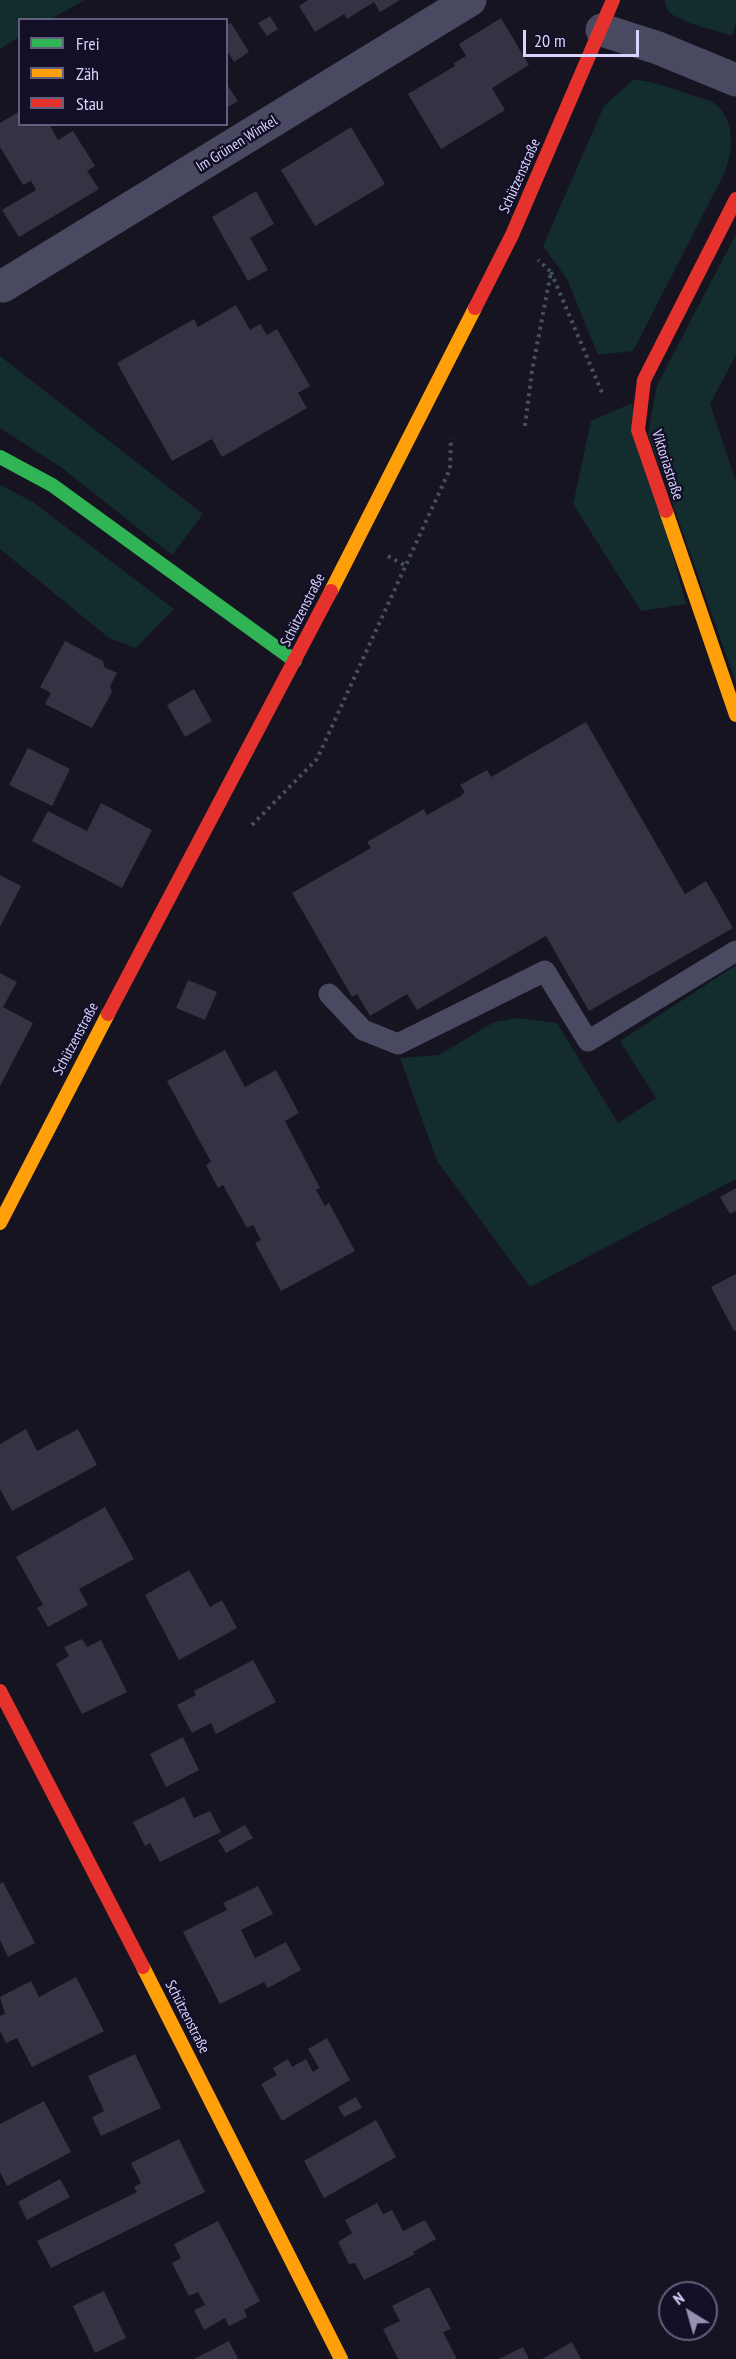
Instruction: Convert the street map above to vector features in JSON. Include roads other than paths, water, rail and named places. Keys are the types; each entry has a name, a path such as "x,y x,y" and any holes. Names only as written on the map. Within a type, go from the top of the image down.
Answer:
{"street":[{"name":"Im Grünen Winkel","path":"3,286 470,0"},
{"path":"607,15 658,48 736,80"},
{"name":"Schützenstraße","path":"0,1223 20,1180 295,661 512,235 607,15"},
{"name":"Viktoriastraße","path":"736,199 644,380 638,430 736,715"},
{"path":"0,457 51,485 295,661"},
{"name":"Schützenstraße","path":"0,1691 106,1894 341,2359"}],"lane":[{"path":"329,994 363,1030 398,1044 545,971 588,1041 736,951"}]}
